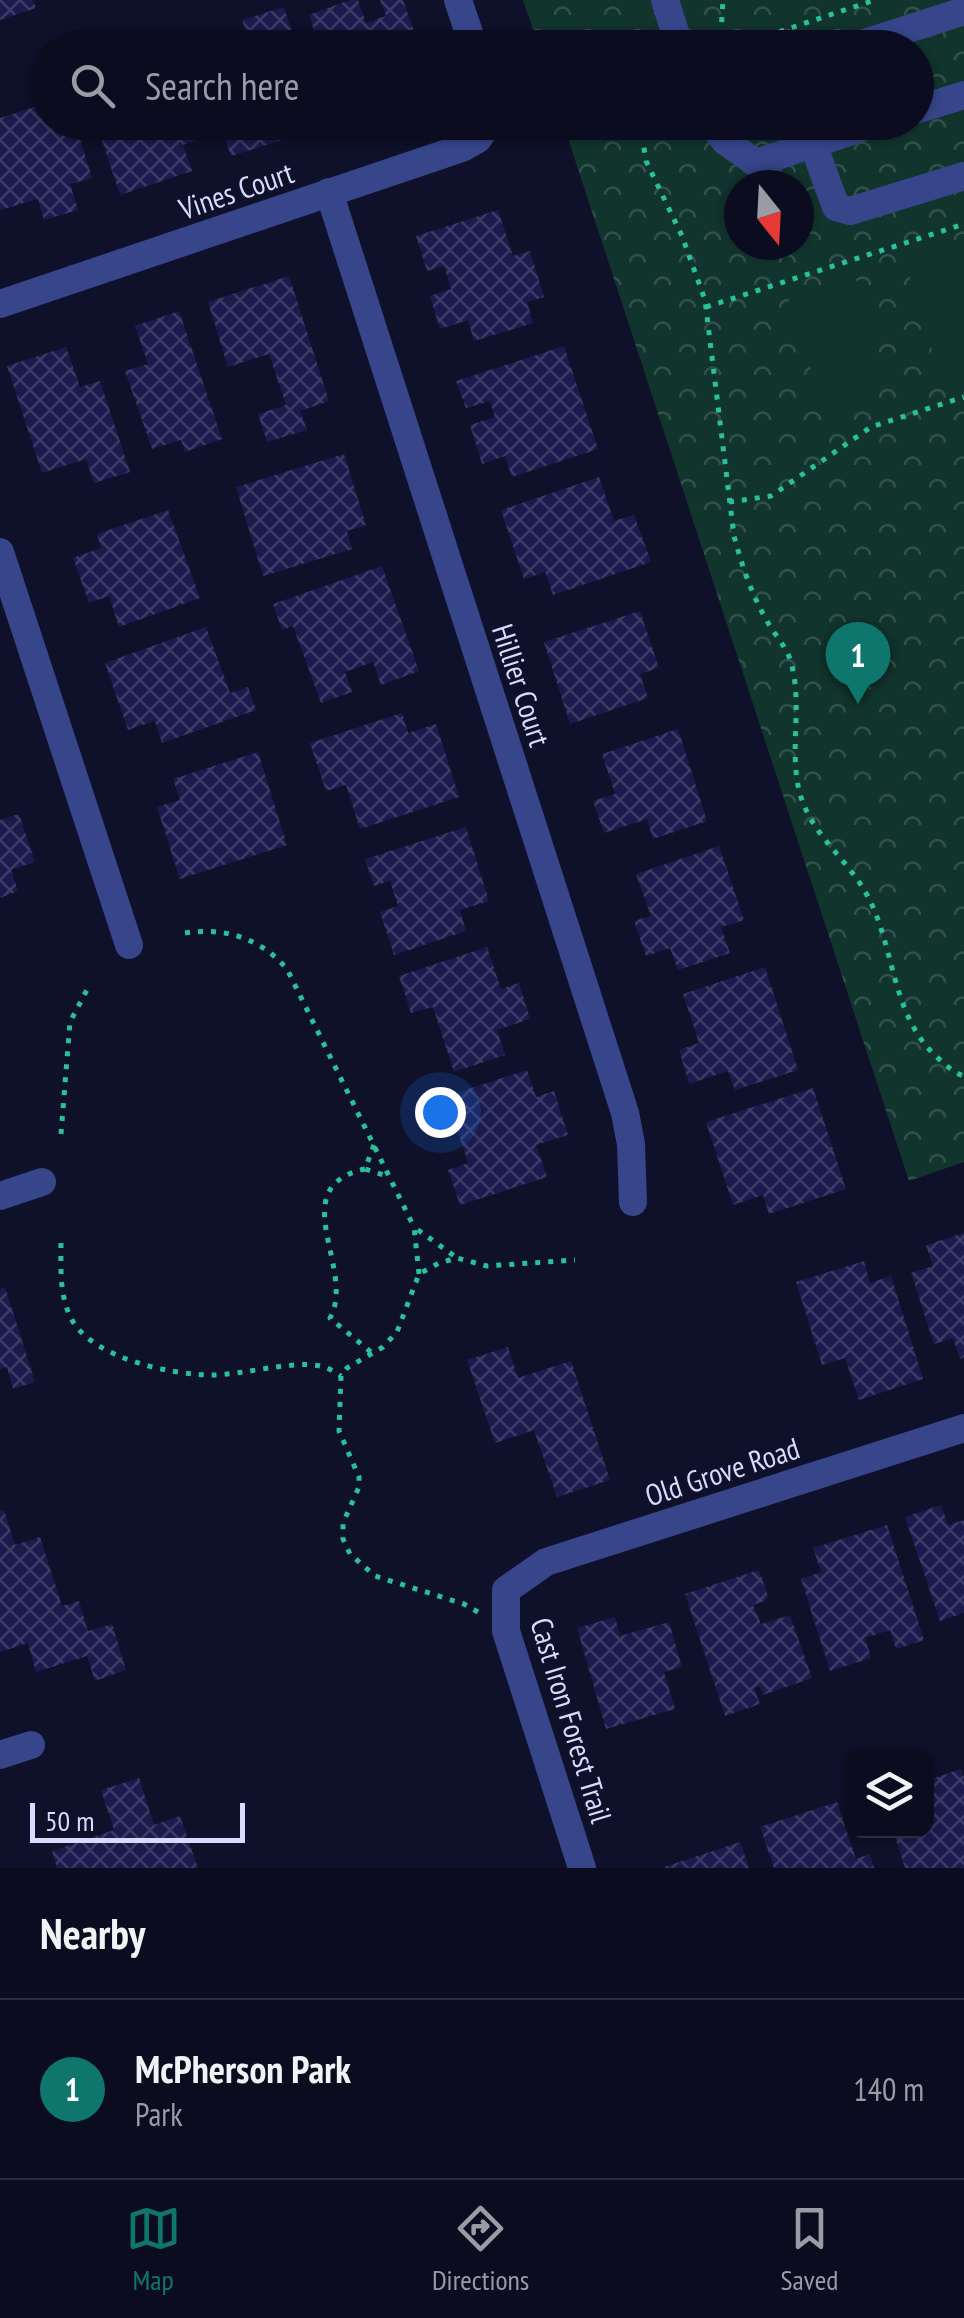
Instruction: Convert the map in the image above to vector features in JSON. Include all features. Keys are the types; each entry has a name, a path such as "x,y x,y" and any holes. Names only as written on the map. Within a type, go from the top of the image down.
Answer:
{"street":[{"path":"458,0 468,30"},
{"path":"665,0 674,30"},
{"path":"905,30 964,11"},
{"path":"934,104 964,95"},
{"name":"Vines Court","path":"0,304 476,140"},
{"path":"724,140 756,163 797,140"},
{"path":"812,140 836,206 850,211 964,176"},
{"name":"Hillier Court","path":"329,192 624,1113 631,1144 633,1202"},
{"path":"0,552 130,945"},
{"path":"0,1196 42,1182"},
{"name":"Old Grove Road","path":"506,1590 546,1562 964,1428"},
{"name":"Cast Iron Forest Trail","path":"506,1590 506,1630 582,1868"},
{"path":"0,1755 32,1745"}],"path":[{"path":"721,30 723,0"},
{"path":"784,30 875,0"},
{"path":"643,140 646,161 682,236 706,307 729,502 744,573 773,632 788,653 796,682 793,764 807,812 812,825 869,898 902,1005 930,1052 964,1076"},
{"path":"706,307 964,224"},
{"path":"729,502 772,496 871,427 964,397"},
{"path":"185,933 230,932 276,956 306,1004 414,1227 419,1274 397,1332 341,1376 339,1431 359,1477 359,1487 343,1523 343,1540 364,1570 396,1585 464,1604"},
{"path":"61,1134 70,1022 89,986"},
{"path":"365,1169 374,1144"},
{"path":"372,1353 330,1318 336,1281 324,1206 329,1189 338,1178 365,1169 390,1178"},
{"path":"414,1227 457,1258 487,1266 575,1260"},
{"path":"61,1244 61,1283 72,1321 87,1338 107,1350 159,1369 184,1373 212,1375 322,1366 341,1376"},
{"path":"419,1274 457,1258"}],"green space":[{"path":"523,0 964,0 964,1162 909,1181 569,140 934,140 934,30 533,30"},
{"path":"964,239 964,375 942,382 904,258"},
{"path":"855,276 889,384 822,405 788,297"}],"building":[{"path":"0,0 33,0 36,8 0,20"},
{"path":"358,0 366,23 386,16 380,0 403,0 414,30 314,30 309,15"},
{"path":"284,7 291,30 246,30 242,20"},
{"path":"30,109 30,140 80,140 92,178 70,184 78,210 44,220 38,199 0,210 0,118"},
{"path":"102,140 197,140 183,145 192,171 120,195"},
{"path":"226,140 282,140 231,156"},
{"path":"498,210 513,256 530,251 544,297 527,302 533,323 474,341 468,320 440,329 430,296 451,289 444,266 427,271 416,236"},
{"path":"289,276 329,401 300,411 307,430 267,442 258,414 286,405 269,354 228,367 208,302"},
{"path":"179,311 222,439 185,452 181,440 152,449 125,371 148,364 135,326"},
{"path":"564,346 598,449 512,477 505,456 482,464 470,425 495,417 490,401 466,408 456,381"},
{"path":"66,347 80,387 100,381 130,472 94,483 86,459 42,473 7,366"},
{"path":"344,454 366,525 347,531 352,549 263,576 236,487"},
{"path":"599,477 614,521 634,515 651,562 553,595 545,572 524,579 501,510"},
{"path":"168,510 200,598 119,627 109,596 89,603 73,558 101,548 97,534"},
{"path":"382,566 419,671 381,685 373,662 345,672 352,692 321,703 293,626 282,630 273,604"},
{"path":"640,611 659,668 640,674 648,698 570,724 544,642"},
{"path":"206,627 230,693 248,687 256,710 162,743 155,721 128,730 105,663"},
{"path":"402,713 408,733 436,724 459,797 360,829 346,785 326,791 310,743"},
{"path":"678,729 707,821 653,839 647,819 604,833 593,801 615,794 602,754"},
{"path":"258,752 287,845 180,879 157,807 180,800 173,779"},
{"path":"19,814 35,862 11,870 18,891 0,898 0,820"},
{"path":"466,827 489,901 460,910 466,931 394,955 380,912 398,906 390,881 374,886 365,859"},
{"path":"719,846 744,920 721,927 730,953 678,970 670,948 646,956 634,921 651,916 636,874"},
{"path":"487,947 501,989 519,983 530,1019 497,1030 505,1055 454,1072 433,1007 411,1013 399,976"},
{"path":"765,967 798,1070 735,1090 728,1071 689,1084 679,1050 699,1043 683,994"},
{"path":"527,1070 536,1097 554,1091 568,1135 536,1145 547,1177 460,1205 448,1170 468,1163 455,1123 437,1129 428,1102"},
{"path":"813,1088 846,1189 769,1214 763,1195 733,1205 706,1122"},
{"path":"964,1233 964,1357 960,1359 953,1338 934,1344 911,1273 933,1266 926,1245"},
{"path":"864,1261 870,1283 891,1276 923,1379 859,1400 845,1358 822,1365 796,1282"},
{"path":"5,1287 35,1382 13,1389 7,1367 0,1369 0,1289"},
{"path":"508,1347 518,1378 571,1361 610,1480 557,1497 534,1430 495,1443 467,1360"},
{"path":"941,1505 948,1525 964,1520 964,1613 940,1621 905,1517"},
{"path":"4,1510 15,1545 40,1537 62,1606 79,1601 88,1631 112,1624 126,1670 95,1681 87,1656 36,1672 28,1643 0,1652 0,1511"},
{"path":"887,1525 924,1640 896,1649 890,1630 865,1638 871,1658 830,1671 801,1579 821,1572 813,1548"},
{"path":"759,1570 768,1596 753,1605 761,1624 790,1615 812,1678 763,1695 760,1687 754,1688 760,1704 725,1716 685,1594"},
{"path":"615,1617 620,1636 669,1622 682,1667 664,1672 675,1709 606,1729 577,1628"},
{"path":"961,1769 964,1868 905,1868 896,1838 934,1838 934,1778"},
{"path":"139,1778 154,1825 180,1816 198,1868 57,1868 52,1851 114,1830 101,1790"},
{"path":"837,1802 844,1838 849,1838 856,1859 870,1854 874,1868 774,1868 760,1827"},
{"path":"740,1842 749,1868 664,1868 664,1867"}],"place":[{"name":"McPherson Park","path":"858,704"}]}
